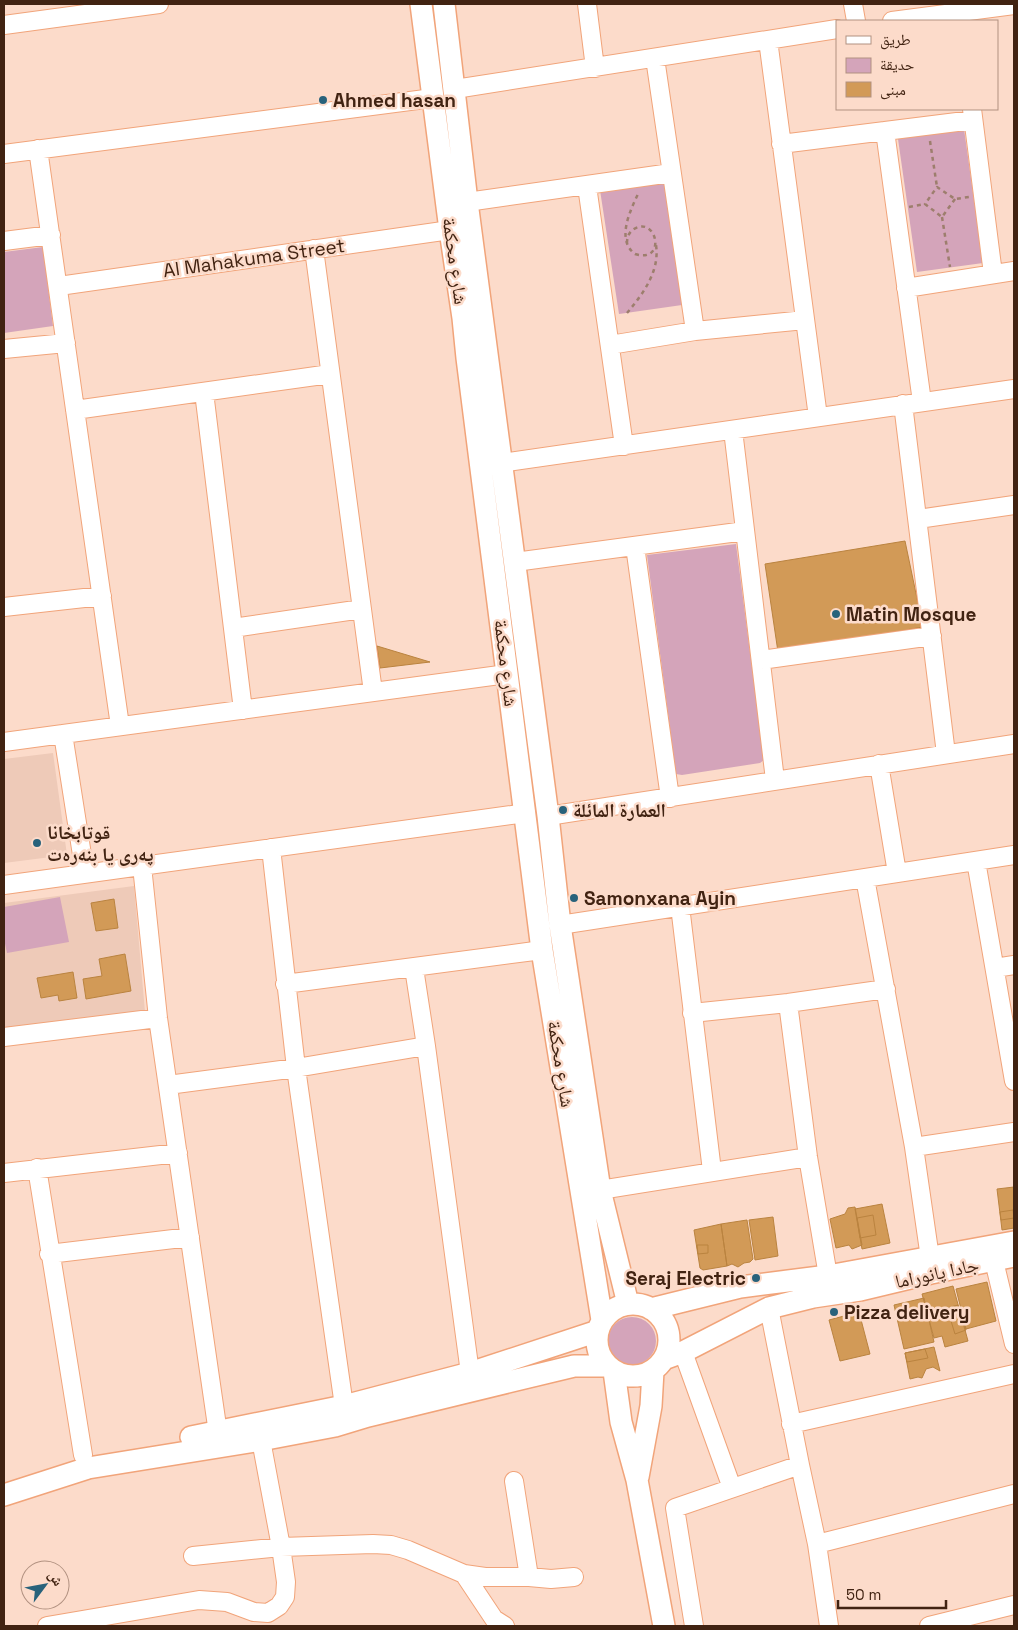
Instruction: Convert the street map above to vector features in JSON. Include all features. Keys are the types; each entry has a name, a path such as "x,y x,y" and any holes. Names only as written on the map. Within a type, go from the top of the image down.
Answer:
{"main road":[{"name":"شارع محكمة","path":"421,4 450,230 473,316"},
{"name":"شارع محكمة","path":"444,4 467,202 473,316 507,674 542,950 600,1326"},
{"name":"شارع محكمة","path":"477,355 501,462 548,816 560,925 600,1190 628,1304"},
{"path":"651,1309 740,1287 828,1276 1014,1242"},
{"name":"جادا پانوراما","path":"667,1360 761,1312 813,1297 860,1290 931,1273 1004,1259"},
{"path":"740,1287 737,1298 739,1306 746,1314 761,1312"},
{"path":"637,1480 651,1406 667,1360 669,1341 668,1331 664,1322 651,1309 628,1304 613,1309 600,1326 598,1350 610,1369 621,1422 637,1480 664,1626"},
{"path":"4,1480 83,1455 218,1432 344,1406 470,1373 600,1326"},
{"path":"4,1495 88,1468 335,1426 368,1416 574,1366 610,1369 626,1376 640,1376 667,1360"}],"street":[{"path":"4,26 81,9 159,4"},
{"path":"587,4 595,68"},
{"path":"853,4 856,20"},
{"path":"906,20 960,16 1014,5"},
{"path":"455,89 836,29"},
{"path":"768,40 818,417"},
{"path":"655,58 694,331"},
{"path":"4,149 38,149 433,98"},
{"path":"781,144 928,126 972,114 993,274"},
{"path":"886,131 922,402"},
{"path":"38,149 59,286 120,726"},
{"path":"467,202 671,173"},
{"path":"587,186 624,446"},
{"name":"Al Mahakuma Street","path":"59,286 450,230"},
{"path":"4,241 51,235"},
{"path":"314,249 373,692"},
{"path":"906,288 1014,271"},
{"path":"610,346 694,331 805,320"},
{"path":"4,349 66,343"},
{"path":"75,410 330,374"},
{"path":"501,462 1014,389"},
{"path":"204,392 243,710"},
{"path":"903,404 946,754"},
{"path":"733,430 776,780"},
{"path":"918,519 1014,505"},
{"path":"515,562 745,531"},
{"path":"635,546 670,798"},
{"path":"4,607 102,596"},
{"path":"233,628 362,609"},
{"path":"761,660 932,636"},
{"path":"4,742 507,674"},
{"path":"63,734 85,874"},
{"path":"548,816 1014,744"},
{"path":"879,764 897,873"},
{"path":"4,885 526,813"},
{"path":"270,848 296,1068 344,1406"},
{"path":"560,925 1014,855"},
{"path":"976,861 1014,1080"},
{"path":"142,866 158,1018 218,1432"},
{"path":"865,878 914,1148 930,1258"},
{"path":"680,906 712,1172"},
{"path":"285,984 542,950"},
{"path":"995,968 1014,965"},
{"path":"414,968 470,1373"},
{"path":"692,1013 788,1003 886,989"},
{"path":"788,1003 808,1157 828,1276"},
{"path":"4,1037 158,1018"},
{"path":"168,1085 296,1068 426,1046"},
{"path":"914,1148 1014,1132"},
{"path":"4,1173 178,1153"},
{"path":"600,1190 808,1157"},
{"path":"37,1168 49,1254 83,1455"},
{"path":"49,1254 190,1237"},
{"path":"1004,1259 1014,1344"},
{"path":"761,1312 792,1424 817,1544 829,1626"},
{"path":"667,1360 732,1488"},
{"path":"792,1424 1014,1374"},
{"path":"47,1626 199,1600 227,1602 254,1612 265,1619 279,1606 285,1597 286,1582 282,1547 261,1440"},
{"path":"694,1626 675,1508 800,1464"},
{"path":"514,1481 530,1577"},
{"path":"817,1544 1014,1494"},
{"path":"193,1556 282,1547 391,1545 408,1550 464,1574 485,1577 551,1579 574,1577"},
{"path":"464,1574 494,1619 505,1626"},
{"path":"929,1626 1014,1605"}],"path":[{"path":"908,207 925,204 937,187 928,126"},
{"path":"937,187 955,199 973,197"},
{"path":"638,193 630,210 625,235 627,243 631,251 644,256 653,251 656,241"},
{"path":"942,216 955,199"},
{"path":"925,204 942,216 952,280"},
{"path":"627,243 627,238 632,230 645,227 652,232 656,241 657,253 651,279 644,292 627,313"}],"shaded area":[{"path":"53,753 67,855 4,863 4,759"},
{"path":"134,886 145,1012 4,1029 4,903"}],"green space":[{"path":"964,129 983,263 917,272 898,139"},
{"path":"662,168 682,305 619,314 598,177"},
{"path":"43,247 53,326 4,333 4,252"},
{"path":"736,544 764,760 760,763 682,775 676,774 647,555"},
{"path":"60,897 69,942 7,953 4,939 4,907"},
{"path":"632,1317 641,1319 649,1324 654,1332 656,1341 654,1350 649,1358 641,1363 632,1365 623,1363 615,1358 610,1350 608,1341 610,1332 615,1324 623,1319"}],"building":[{"path":"905,541 923,627 778,652 765,564"},
{"path":"377,646 430,662 380,668"},
{"path":"114,899 118,928 96,931 91,903"},
{"path":"125,954 131,991 86,999 83,979 102,976 99,959"},
{"path":"73,972 77,998 59,1001 58,995 41,998 37,978"},
{"path":"1014,1187 1014,1228 1002,1230 997,1189"},
{"path":"882,1204 890,1243 862,1249 855,1209"},
{"path":"855,1207 862,1245 852,1249 849,1245 836,1248 830,1219 845,1214 848,1208"},
{"path":"1013,1210 1014,1218 1001,1220 1000,1212"},
{"path":"873,1215 876,1235 860,1238 857,1218"},
{"path":"773,1217 778,1256 755,1260 749,1220"},
{"path":"747,1220 753,1259 738,1267 732,1264 727,1266 721,1224"},
{"path":"721,1224 727,1266 703,1270 700,1268 694,1230"},
{"path":"697,1245 708,1245 708,1253 698,1254"},
{"path":"987,1282 996,1321 966,1329 956,1289"},
{"path":"953,1286 968,1341 945,1347 942,1336 934,1338 922,1294"},
{"path":"924,1298 934,1342 904,1349 894,1305"},
{"path":"958,1305 966,1330 955,1334 947,1308"},
{"path":"859,1312 870,1354 840,1361 829,1320"},
{"path":"934,1347 940,1371 933,1367 926,1369 922,1378 910,1379 905,1353"},
{"path":"925,1349 928,1358 907,1362 905,1353"}],"place":[{"name":"Ahmed hasan","path":"323,100"},
{"name":"Matin Mosque","path":"836,614"},
{"name":"العمارة المائلة","path":"563,810"},
{"name":"قوتابخانا پەری یا بنەرەت","path":"37,843"},
{"name":"Samonxana Ayin","path":"574,898"},
{"name":"Seraj Electric","path":"756,1278"},
{"name":"Pizza delivery","path":"834,1312"}]}
